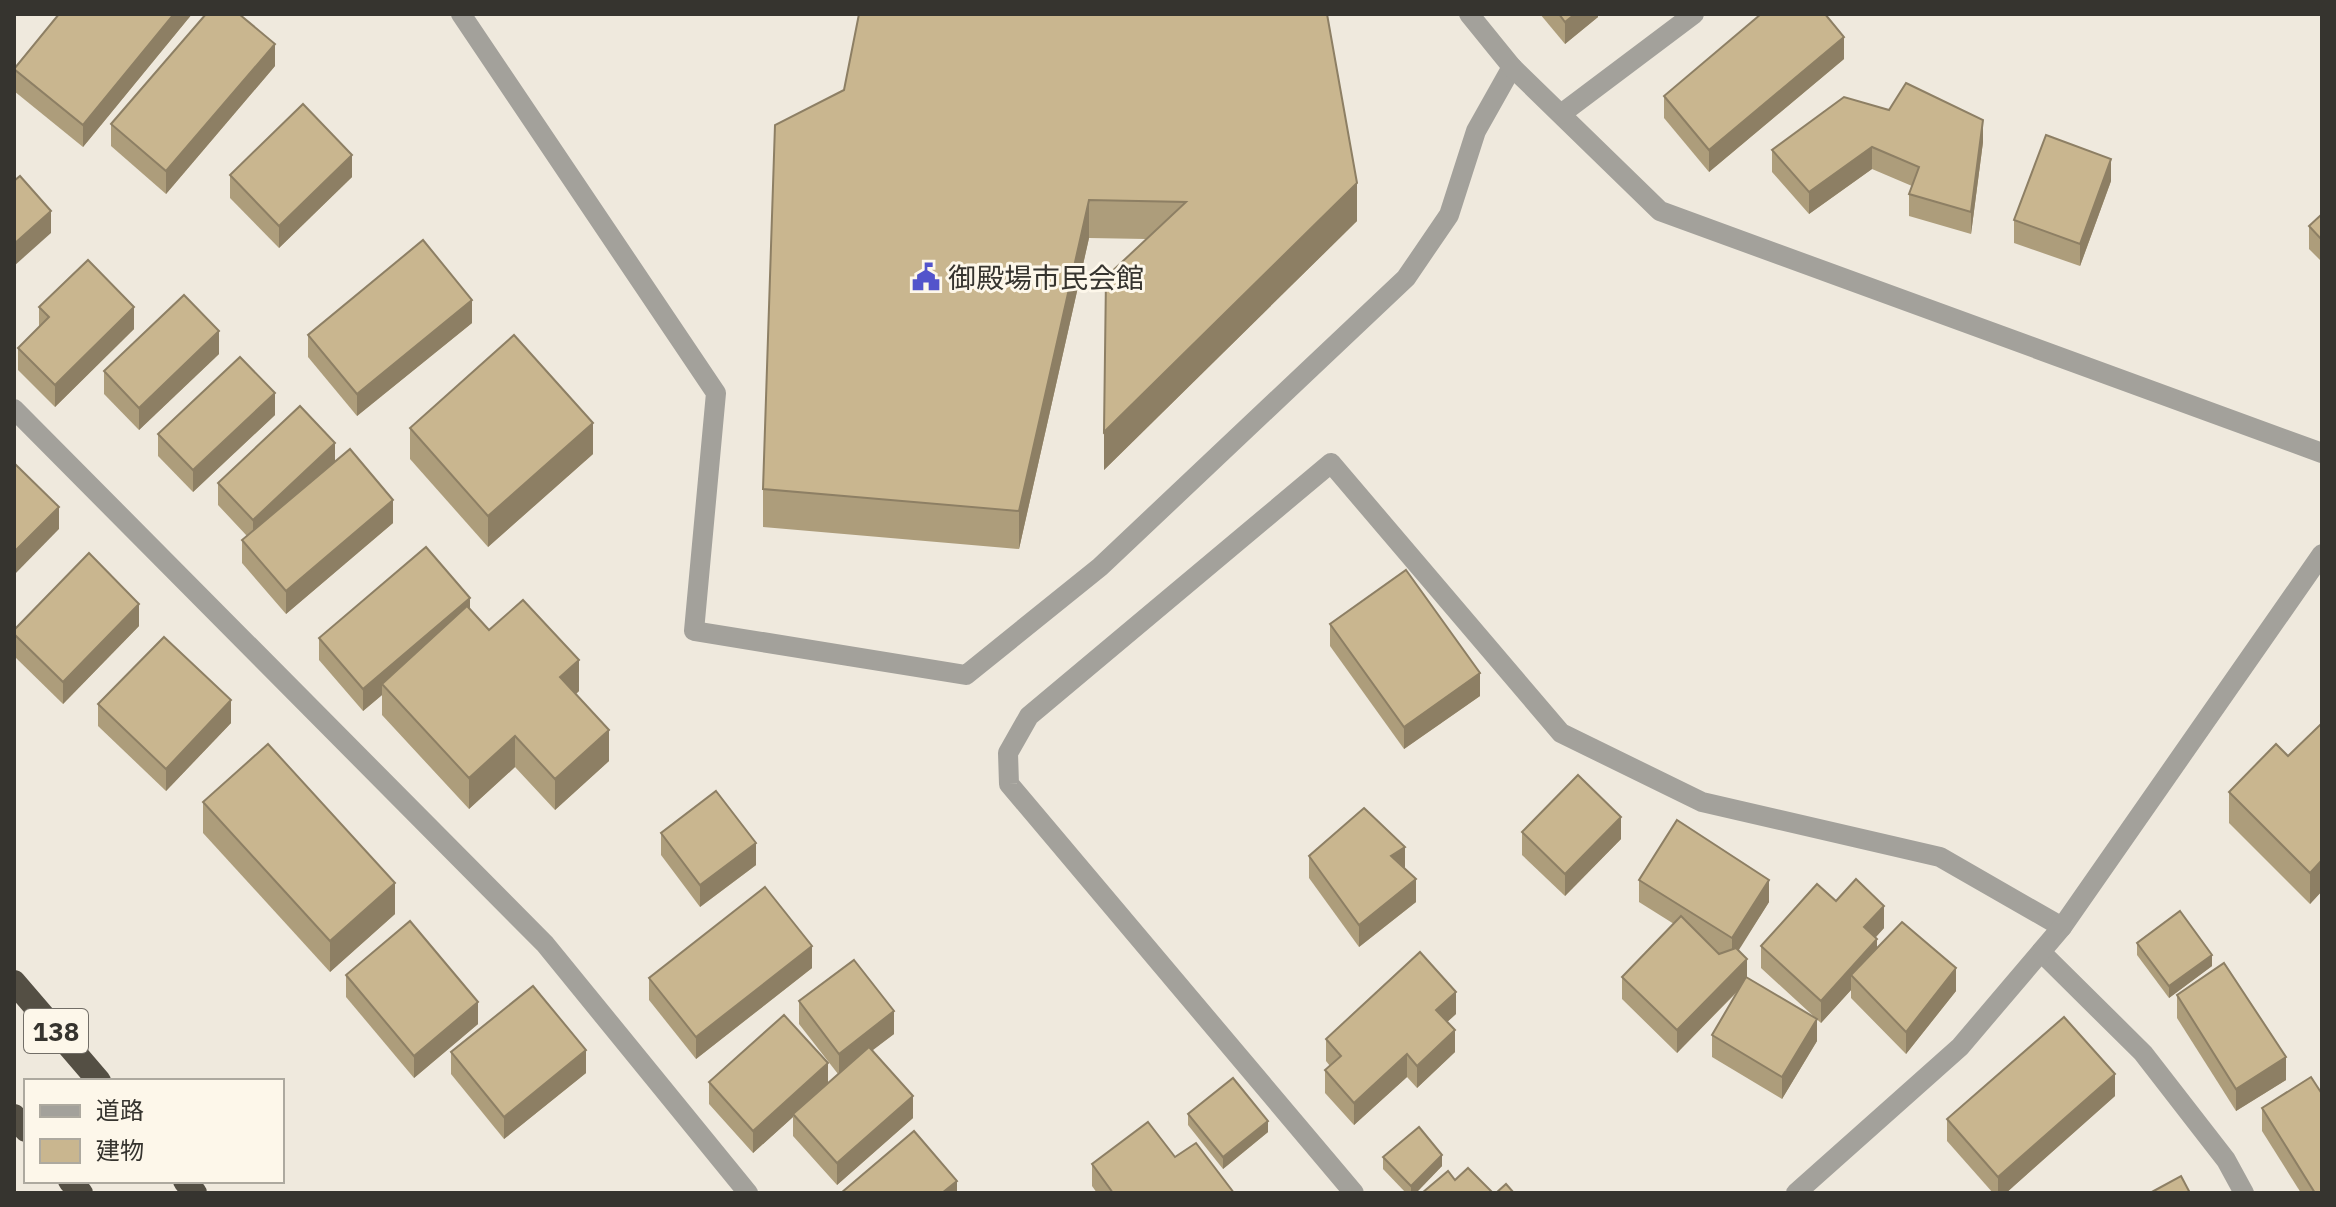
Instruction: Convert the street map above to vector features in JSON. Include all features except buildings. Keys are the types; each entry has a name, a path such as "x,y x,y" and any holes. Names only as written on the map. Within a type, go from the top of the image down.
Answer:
{"highway":[{"name":"138","path":"14,982 97,1079"}],"street":[{"path":"461,14 716,393 694,631 966,675 1100,567 1406,278 1449,215 1476,131 1512,67"},
{"path":"1469,14 1512,67 1660,211 2322,453"},
{"path":"1561,114 1694,14"},
{"path":"14,409 545,944 748,1193"},
{"path":"1354,1193 1009,784 1008,753 1029,716 1331,463 1561,733 1702,802 1940,857 2062,927"},
{"path":"1796,1193 1960,1047 2062,927 2322,554"},
{"path":"2041,952 2143,1053 2226,1160 2244,1193"}],"place":[{"name":"御殿場市民会館","path":"926,277"}]}
